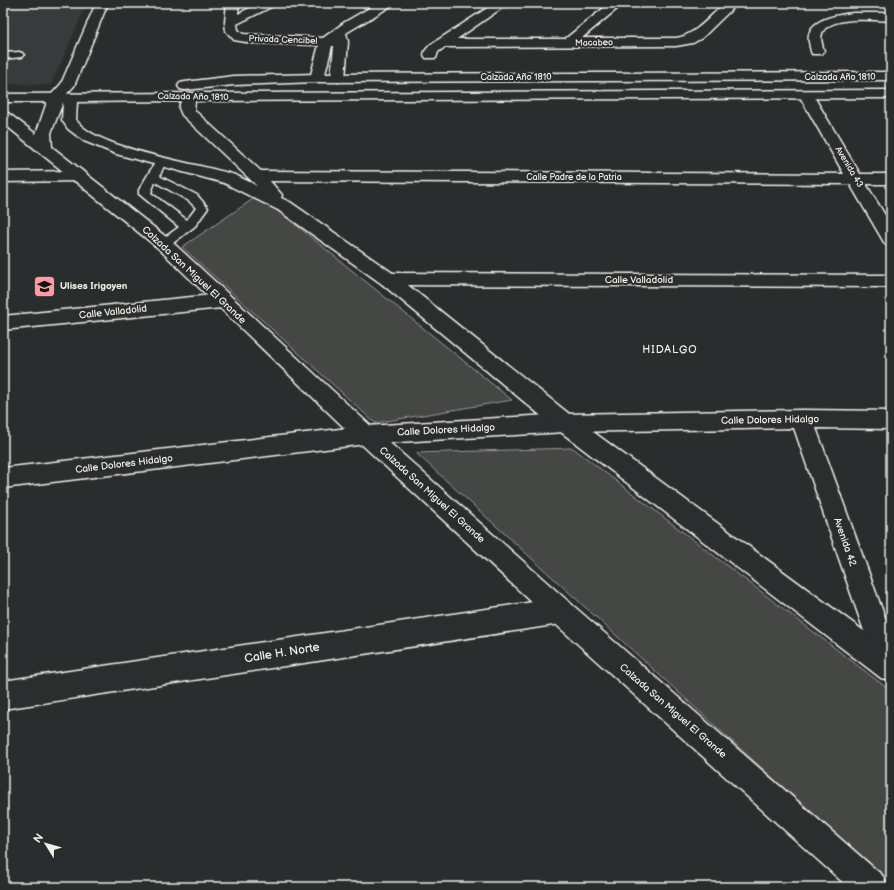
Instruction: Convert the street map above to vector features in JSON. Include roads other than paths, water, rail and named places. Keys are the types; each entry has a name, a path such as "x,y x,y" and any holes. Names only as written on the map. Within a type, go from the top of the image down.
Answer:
{"street":[{"path":"44,148 42,133 64,94 102,3"},
{"path":"231,22 233,3"},
{"path":"231,22 268,3"},
{"path":"338,78 340,37 387,3"},
{"path":"431,55 432,51 442,43 503,3"},
{"path":"568,43 618,3"},
{"name":"Macabeo","path":"442,43 568,43 688,40 696,35 732,3"},
{"path":"817,51 813,41 814,35 824,24 834,18 891,17"},
{"name":"Privada Cencibel","path":"231,22 232,31 239,37 245,38 327,42 340,37"},
{"path":"317,78 327,42"},
{"name":"Calzada Año 1810","path":"142,96 166,89 209,82 317,78 891,76"},
{"path":"64,94 69,120 73,126 102,145 158,168 230,179 284,206 388,279 564,423 890,667"},
{"name":"Calzada Año 1810","path":"3,98 64,94 191,97 891,94"},
{"name":"Avenida 43","path":"806,95 891,240"},
{"path":"191,97 186,104 185,108 187,112 257,176 284,206"},
{"name":"Calzada San Miguel El Grande","path":"3,116 164,244 366,435 560,611 872,887"},
{"path":"3,177 80,176"},
{"name":"Calle Padre de la Patria","path":"257,176 891,179"},
{"name":"Calle Valladolid","path":"388,279 891,282"},
{"name":"Calle Valladolid","path":"3,323 222,300"},
{"name":"Calle Dolores Hidalgo","path":"3,478 366,435 564,423 802,419 891,420"},
{"name":"Avenida 42","path":"802,419 890,667"},
{"name":"Calle H. Norte","path":"3,695 560,611"}],"lane":[{"path":"3,56 19,55"},
{"path":"158,168 145,190 145,194 186,226"},
{"path":"158,168 162,182 193,198 202,208 199,214 164,244"}],"place":[{"name":"Ulises Irigoyen","path":"44,286"}],"district":[{"name":"HIDALGO","path":"670,349"}]}
